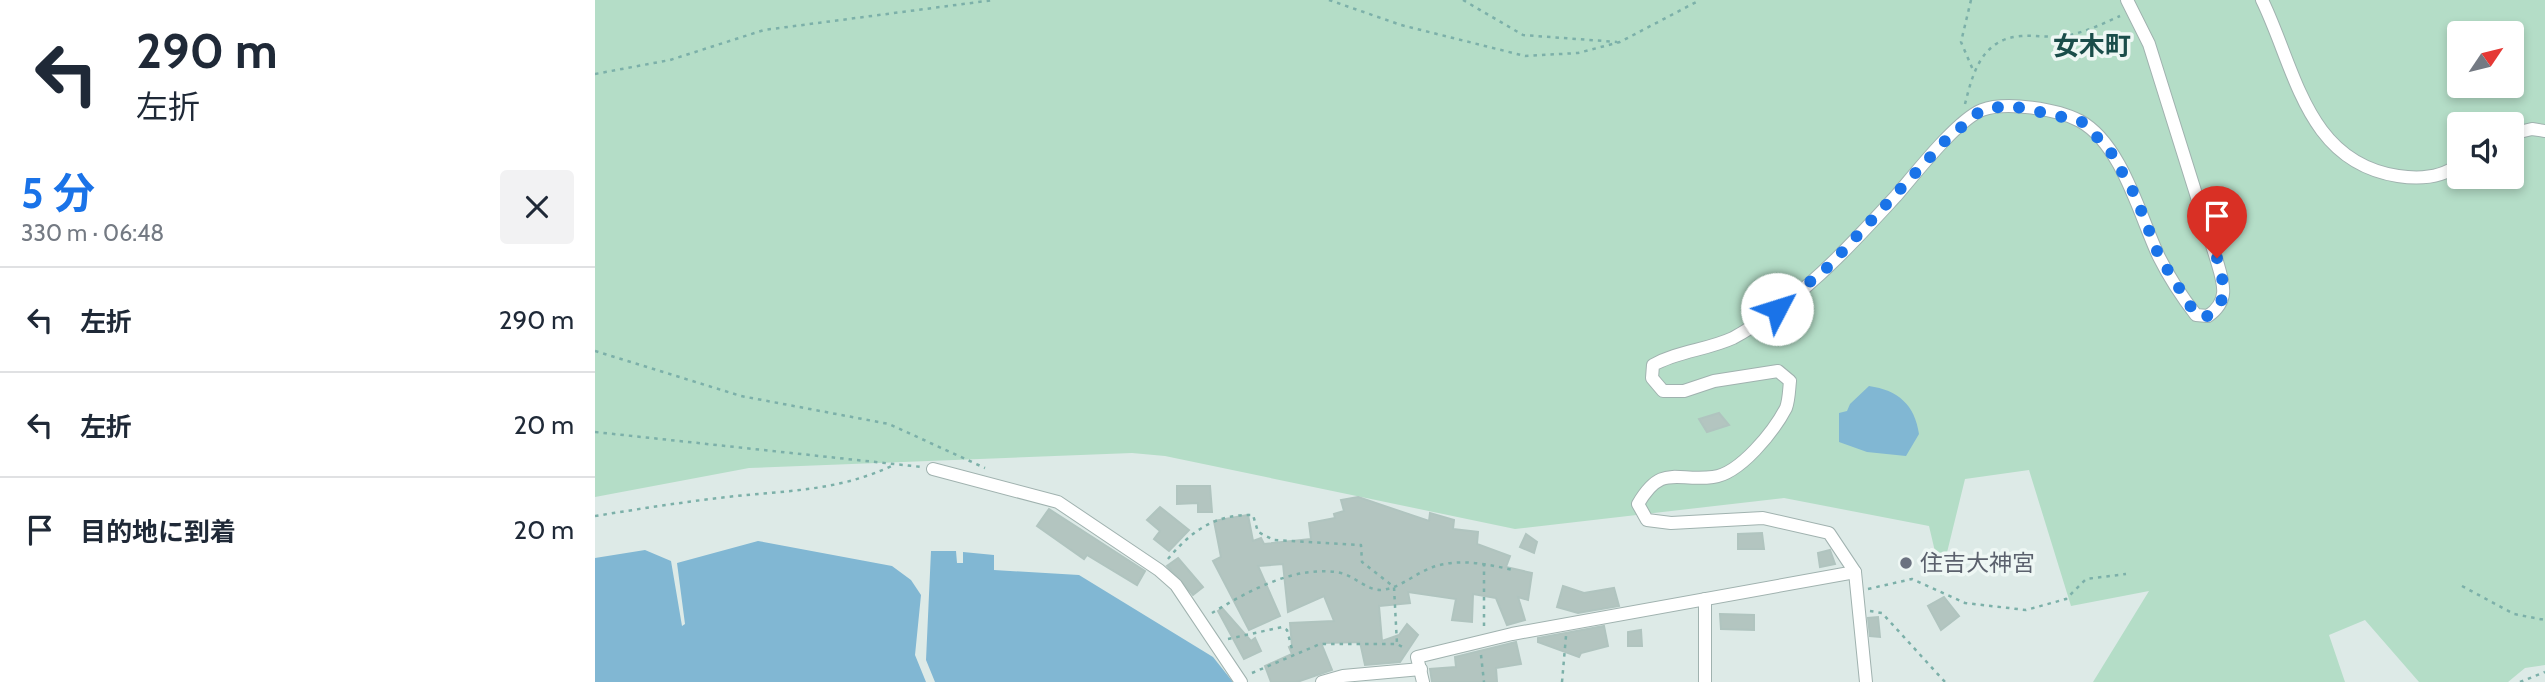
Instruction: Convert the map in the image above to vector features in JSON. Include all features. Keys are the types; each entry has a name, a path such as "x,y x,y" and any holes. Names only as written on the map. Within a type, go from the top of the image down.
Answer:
{"street":[{"path":"2262,0 2311,120 2334,146 2362,164 2387,174 2419,179 2447,168"},
{"path":"1866,682 1855,572 1829,533 1763,518 1671,523 1647,520 1638,504 1649,486 1675,475 1714,478 1742,464 1772,430 1787,406 1790,381 1778,371 1714,382 1684,391 1663,391 1652,378 1653,365 1670,356 1733,338 1777,309 1829,266 1964,125 1980,111 2008,105 2081,121 2109,149 2135,195 2159,256 2181,295 2196,315 2208,316 2220,308 2226,293 2149,44 2130,6"},
{"path":"2524,131 2545,131"},
{"path":"933,469 1058,502 1159,570 1177,585 1240,681"},
{"path":"1322,682 1343,676 1420,669 1482,640 1855,572"},
{"path":"1705,599 1705,682"}],"path":[{"path":"595,74 670,60 764,30 995,0"},
{"path":"1329,0 1401,26 1525,56 1577,53 1620,42 1700,0"},
{"path":"1463,0 1523,34 1620,42"},
{"path":"1971,0 1961,42 1973,70"},
{"path":"1964,125 1973,70 1983,55 1997,42 2021,36 2064,36 2088,30 2130,6"},
{"path":"595,351 741,396 889,424 985,468"},
{"path":"595,432 933,469"},
{"path":"595,516 729,497 813,491 876,473 895,464"},
{"path":"1159,570 1185,538 1205,525 1231,514 1253,515 1258,532 1274,540 1361,544 1362,562 1394,587 1397,644 1420,669"},
{"path":"1484,563 1484,682"},
{"path":"1200,620 1279,576 1341,573 1377,590 1394,587 1434,566 1484,563 1513,570"},
{"path":"1858,592 1912,579 1965,603 2025,610 2066,599 2086,579 2126,574"},
{"path":"2462,586 2514,614 2545,620"},
{"path":"1860,609 1882,613 1945,682"},
{"path":"1562,682 1567,625"},
{"path":"1215,644 1282,626 1287,630 1293,653"},
{"path":"1240,681 1293,653 1320,643 1397,644"},
{"path":"2520,682 2545,672"}],"green space":[{"path":"595,0 2545,0 2545,665 2525,668 2508,682 2419,682 2365,620 2329,635 2345,682 2093,682 2149,591 2071,606 2029,470 1965,479 1941,577 1929,526 1784,498 1515,529 1165,456 1132,453 749,468 595,497"}],"water":[{"path":"1869,386 1897,395 1914,415 1919,434 1906,456 1867,452 1839,442 1839,413 1847,411 1850,404"},
{"path":"758,541 892,566 911,580 921,595 915,655 926,682 595,682 595,558 645,550 671,561 682,626 685,624 677,563"},
{"path":"931,551 956,551 957,563 963,563 963,552 994,555 994,570 1079,575 1213,657 1233,682 935,682 926,660"}],"building":[{"path":"1719,413 1729,425 1707,432 1699,419"},
{"path":"1177,486 1210,486 1212,512 1198,512 1198,503 1177,504"},
{"path":"1358,497 1429,521 1430,513 1454,520 1453,529 1478,532 1477,544 1510,556 1506,567 1532,573 1528,600 1518,597 1525,620 1507,625 1496,598 1473,594 1472,622 1452,620 1456,599 1408,592 1410,603 1379,606 1382,641 1399,635 1407,624 1418,635 1400,662 1365,665 1360,642 1321,643 1332,670 1297,682 1271,682 1265,666 1292,654 1289,647 1292,646 1290,623 1334,621 1324,596 1288,612 1283,564 1258,566 1280,616 1249,630 1213,561 1221,557 1214,521 1248,515 1253,541 1261,538 1264,544 1311,539 1309,523 1335,518 1334,514 1344,511 1341,500"},
{"path":"1160,507 1189,530 1169,551 1154,539 1160,531 1147,520"},
{"path":"1049,509 1145,571 1137,585 1087,555 1084,559 1037,526"},
{"path":"1762,533 1764,549 1738,549 1738,534"},
{"path":"1526,534 1537,542 1534,553 1520,547"},
{"path":"1830,550 1835,564 1820,567 1818,553"},
{"path":"1178,558 1203,587 1193,595 1167,566"},
{"path":"1563,586 1584,593 1614,588 1619,606 1578,613 1557,607"},
{"path":"1944,597 1959,616 1941,630 1928,606"},
{"path":"1222,608 1251,641 1255,638 1261,651 1244,659 1218,611"},
{"path":"1720,614 1754,615 1754,630 1721,629"},
{"path":"1878,617 1880,637 1870,636 1868,618"},
{"path":"1604,626 1608,646 1581,653 1579,657 1538,642 1538,638"},
{"path":"1641,630 1642,646 1628,646 1628,632"},
{"path":"1516,642 1521,664 1496,668 1497,682 1432,682 1430,669 1456,667 1455,657"}],"place":[{"name":"住吉大神宮","path":"1906,563"}],"district":[{"name":"女木町","path":"2092,46"}],"route":[{"path":"1777,309 1829,266 1945,141 1980,111 2008,105 2081,121 2109,149 2135,195 2159,256 2196,315 2208,316 2220,308 2226,293 2217,258"}]}
